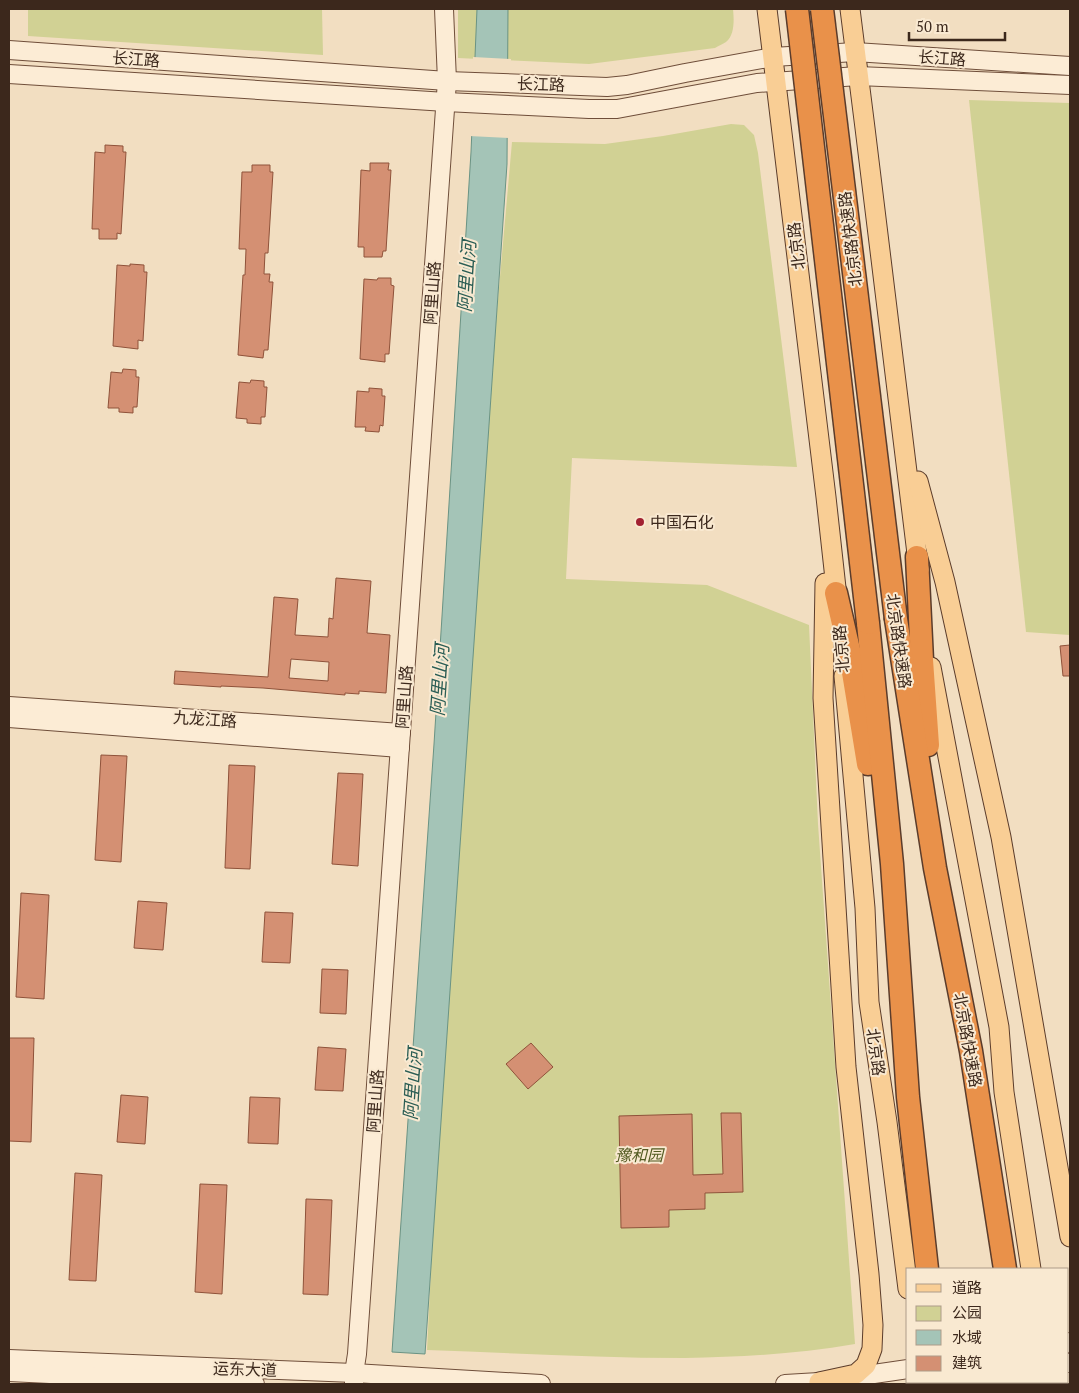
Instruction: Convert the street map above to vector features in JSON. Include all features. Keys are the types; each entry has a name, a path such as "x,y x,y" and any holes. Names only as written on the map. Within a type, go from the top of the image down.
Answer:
{"highway":[{"name":"北京路快速路","path":"797,9 868,623 892,864 908,1097 926,1268"},
{"name":"北京路快速路","path":"822,9 896,619 935,868 971,1051 1005,1268"},
{"path":"917,557 928,744 974,1009 979,1104"},
{"path":"836,593 850,654 871,781 879,843 884,914 894,1006 908,1097"}],"main road":[{"name":"北京路","path":"767,9 836,593 865,908 869,1002 887,1122 906,1273"},
{"path":"850,9 928,652 999,1026 1004,1092 1031,1268"},
{"path":"898,403 944,582 1001,837 1070,1237"},
{"path":"819,1382 856,1374 866,1365 872,1350 873,1325 846,1067 823,698 826,497"}],"street":[{"name":"阿里山路","path":"354,1379 448,81 444,9"},
{"name":"长江路","path":"9,50 448,81 607,87 627,85 773,56 855,52 1070,66"},
{"name":"长江路","path":"9,74 446,102 589,109 617,109 758,83 858,76 1070,86"},
{"name":"九龙江路","path":"9,706 401,741"},
{"name":"九龙江路","path":"9,718 401,741"},
{"name":"运东大道","path":"9,1359 354,1379 540,1384"},
{"path":"785,1384 819,1382 906,1370"},
{"name":"运东大道","path":"9,1372 255,1384"}],"green space":[{"path":"28,9 322,9 323,55 28,36"},
{"path":"458,9 733,9 734,22 729,39 715,48 589,64 458,58"},
{"path":"969,100 1070,103 1070,635 1026,632"},
{"name":"豫和园","path":"731,124 744,125 754,135 758,153 797,467 572,458 566,579 707,585 809,625 818,824 855,1344 770,1354 685,1358 427,1350 439,1104 488,412 512,142 605,144"}],"water":[{"name":"阿里山河","path":"477,9 508,9 507,164 425,1354 392,1352 434,744 471,152"}],"pier":[{"path":"473,57 511,59 509,138 469,136"}],"building":[{"path":"105,145 123,146 123,152 126,152 121,234 117,233 117,239 99,239 99,229 92,229 95,152 105,153"},
{"path":"370,163 389,163 388,170 391,170 386,251 383,251 382,257 364,257 364,247 358,247 361,170 370,171"},
{"path":"252,165 270,165 270,172 273,172 268,253 265,253 264,274 270,274 269,282 273,282 268,350 264,350 263,358 238,355 246,249 239,249 242,172 252,172"},
{"path":"130,264 144,265 144,272 147,272 143,341 138,340 138,349 113,346 117,265 130,266"},
{"path":"378,278 391,278 391,285 394,286 389,354 385,354 385,362 360,359 364,279 377,280"},
{"path":"123,369 136,370 136,377 139,377 137,407 133,407 133,413 119,412 119,408 108,408 111,372 122,373"},
{"path":"251,380 264,381 264,387 267,387 265,417 261,417 261,424 247,423 247,419 236,418 239,382 250,383"},
{"path":"369,388 382,389 382,396 385,396 383,426 380,425 379,432 365,431 366,427 355,427 357,391 369,392"},
{"path":"336,578 371,581 367,633 390,635 386,693 359,691 359,694 345,693 345,695 263,688 174,684 175,671 268,677 274,597 298,599 295,635 328,637 329,618 333,619","holes":["291,659 329,662 328,681 289,678"]},
{"path":"1070,645 1070,676 1063,676 1060,646"},
{"path":"101,755 127,756 121,862 95,860"},
{"path":"229,765 255,766 250,869 225,868"},
{"path":"338,773 363,774 358,866 332,864"},
{"path":"21,893 49,895 44,999 16,997"},
{"path":"138,901 167,903 163,950 134,948"},
{"path":"265,912 293,913 290,963 262,962"},
{"path":"322,969 348,970 346,1014 320,1013"},
{"path":"9,1038 34,1038 31,1142 9,1141"},
{"path":"531,1043 553,1067 528,1089 506,1064"},
{"path":"318,1047 346,1049 343,1091 315,1090"},
{"path":"121,1095 148,1097 145,1144 117,1142"},
{"path":"250,1097 280,1098 278,1144 248,1143"},
{"path":"721,1113 741,1113 743,1192 705,1193 705,1209 669,1210 669,1227 621,1228 619,1116 692,1114 693,1175 723,1174"},
{"path":"75,1173 102,1175 96,1281 69,1280"},
{"path":"200,1184 227,1185 222,1294 195,1292"},
{"path":"306,1199 332,1200 328,1295 303,1294"}],"place":[{"name":"中国石化","path":"640,522"}]}
